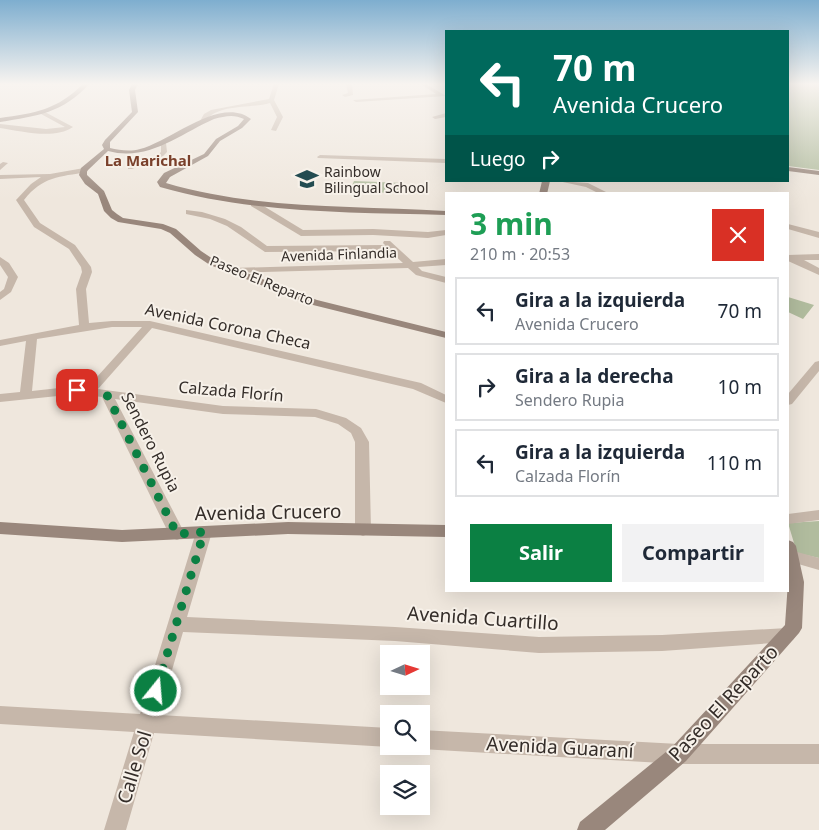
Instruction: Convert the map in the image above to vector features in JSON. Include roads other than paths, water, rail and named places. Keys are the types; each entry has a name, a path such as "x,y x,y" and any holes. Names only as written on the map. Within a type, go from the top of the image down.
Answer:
{"street":[{"path":"0,126 54,131 70,127 62,123"},
{"path":"107,149 105,145 107,141 125,123"},
{"path":"0,177 49,175 84,170 107,149 134,152 146,150 200,123"},
{"path":"244,123 218,140 206,155 167,175 161,182 163,185 214,198 254,204 299,208 445,213"},
{"path":"274,130 279,123"},
{"path":"130,168 160,156 164,152 163,143"},
{"path":"320,157 434,157 445,161"},
{"path":"789,169 819,173"},
{"name":"Paseo El Reparto","path":"84,170 83,175 88,182 102,193 108,211 114,216 173,231 198,253 213,263 313,302 361,316 445,335"},
{"path":"49,175 35,184 20,200 37,225 72,247 86,267 87,272 81,289 84,326"},
{"path":"568,182 588,185 602,192"},
{"path":"254,204 301,233 445,233"},
{"path":"189,212 225,221 246,233 265,249 392,248"},
{"path":"789,227 819,234"},
{"path":"373,232 419,273 445,280"},
{"path":"790,258 819,257"},
{"path":"790,258 819,272"},
{"path":"0,260 6,265 13,277 8,290 0,297"},
{"name":"Avenida Finlandia","path":"233,271 400,266 445,262"},
{"name":"Avenida Corona Checa","path":"0,343 84,326 124,322 150,324 417,386 445,399"},
{"path":"91,390 150,324"},
{"path":"26,394 32,337"},
{"path":"789,400 819,364"},
{"name":"Calzada Florín","path":"0,398 26,394 91,390 223,410 316,413 342,421 356,431 362,442 364,530"},
{"name":"Sendero Rupia","path":"106,393 177,534"},
{"path":"789,519 819,515"},
{"name":"Avenida Crucero","path":"0,528 122,536 288,528 445,532"},
{"name":"Calle Sol","path":"115,830 204,532"},
{"path":"789,551 819,564"},
{"name":"Paseo El Reparto","path":"588,830 679,754 793,628 796,582 789,551"},
{"name":"Avenida Cuartillo","path":"176,624 395,634 539,645 662,643 787,635"},
{"path":"0,715 380,737"},
{"name":"Avenida Guaraní","path":"430,740 679,754 819,754"}],"place":[{"name":"Rainbow Bilingual School","path":"307,179"}],"district":[{"name":"La Marichal","path":"148,160"}]}
